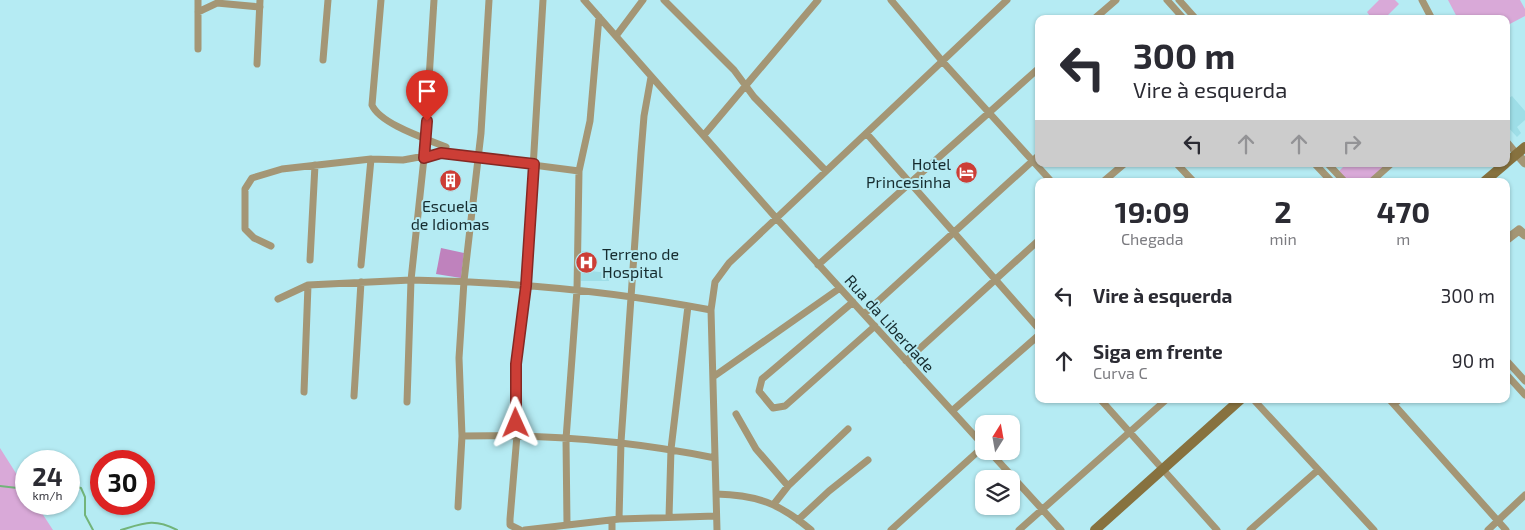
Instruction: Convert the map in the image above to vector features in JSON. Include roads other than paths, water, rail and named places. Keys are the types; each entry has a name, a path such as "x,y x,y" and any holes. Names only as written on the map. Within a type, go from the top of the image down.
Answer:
{"main road":[{"path":"1510,160 1525,147"},
{"path":"1488,178 1501,167"},
{"path":"1094,530 1164,470 1237,403"}],"street":[{"path":"198,0 198,49"},
{"path":"323,60 328,0"},
{"path":"381,0 372,105 375,111 397,128 416,132 426,139 446,147"},
{"path":"407,402 411,280 426,139 434,0"},
{"path":"458,507 462,436 459,358 464,281 478,157 489,0"},
{"path":"520,530 510,525 517,435 515,412 516,364 526,286 543,0"},
{"name":"Rua da Liberdade","path":"584,0 776,219 975,436"},
{"path":"616,36 642,0"},
{"path":"664,0 747,85 754,97 826,172"},
{"path":"704,135 818,0"},
{"path":"891,0 943,62 1035,164"},
{"path":"717,530 711,310 713,289 720,275 729,263 1008,0"},
{"path":"1099,15 1116,0"},
{"path":"1167,0 1180,15"},
{"path":"1179,0 1192,15"},
{"path":"1422,0 1430,15"},
{"path":"198,12 217,3 260,3 256,64"},
{"path":"567,524 566,439 577,290 579,171 590,121 599,17"},
{"path":"818,265 1035,71"},
{"path":"612,530 616,520 644,116 651,77"},
{"path":"867,134 1035,324"},
{"path":"1510,146 1525,164"},
{"path":"271,246 254,238 245,229 245,189 248,181 252,178 282,169 371,159 403,160 424,158 441,153 579,171"},
{"path":"864,314 1035,158"},
{"path":"361,264 371,159"},
{"path":"310,260 315,165"},
{"path":"1038,167 1048,178"},
{"path":"1108,178 1120,167"},
{"path":"1180,167 1190,178"},
{"path":"1318,167 1328,178"},
{"path":"1331,167 1341,178"},
{"path":"1375,178 1388,167"},
{"path":"1510,238 1523,230"},
{"path":"906,360 1035,244"},
{"path":"278,299 308,285 411,280 464,281 632,296 711,310"},
{"path":"354,396 361,282"},
{"path":"304,392 308,285"},
{"path":"713,377 840,288"},
{"path":"853,302 762,379 759,390 773,408 785,406 875,326"},
{"path":"669,517 670,449 688,306"},
{"path":"952,411 1035,338"},
{"path":"1510,364 1525,381"},
{"path":"1510,378 1525,395"},
{"path":"1104,403 1216,530"},
{"path":"1019,530 1162,403"},
{"path":"1257,403 1374,530"},
{"path":"1397,403 1506,530"},
{"path":"736,414 756,449 788,486"},
{"path":"774,504 788,486 848,430"},
{"path":"462,436 517,435 621,442 715,458"},
{"path":"891,530 975,454"},
{"path":"798,520 828,491 868,460"},
{"path":"997,460 1061,530"},
{"path":"1250,530 1318,470"},
{"path":"716,494 743,495 774,504 811,530"},
{"path":"1488,530 1525,495"},
{"path":"525,530 616,520 716,516"}],"waterway":[{"path":"0,486 15,488"},
{"path":"80,488 85,497 85,515 93,530"},
{"path":"121,530 149,523 162,524 177,530"}],"place":[{"name":"Hotel Princesinha","path":"967,172"},
{"name":"Escuela de Idiomas","path":"450,181"},
{"name":"Terreno de Hospital","path":"586,262"}]}
